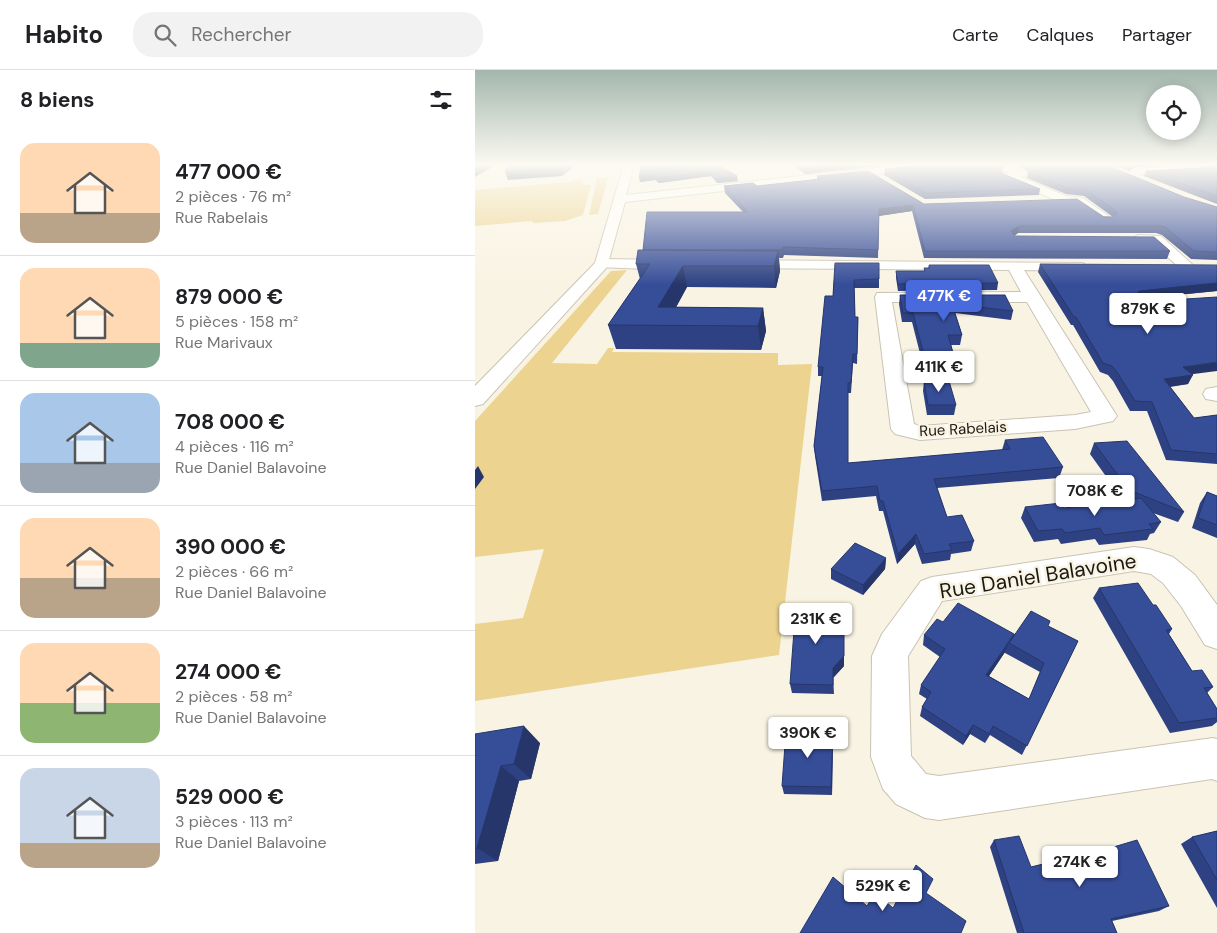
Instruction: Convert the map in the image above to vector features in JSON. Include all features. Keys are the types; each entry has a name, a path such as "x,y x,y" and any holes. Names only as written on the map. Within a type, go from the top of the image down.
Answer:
{"street":[{"path":"475,399 602,264 618,204"},
{"path":"1085,204 1107,219"},
{"path":"1121,239 1179,239"},
{"path":"1156,239 1186,266"},
{"path":"602,264 684,264"},
{"path":"723,265 1090,266"},
{"name":"Rue Rabelais","path":"1013,266 1032,296 1105,416 1075,422 920,434 903,429 883,297 1032,296"},
{"path":"1167,266 1201,266"},
{"name":"Rue Daniel Balavoine","path":"1217,634 1180,579 1157,563 1142,558 932,590 895,645 890,656 891,757 898,774 911,789 925,797 939,798 1213,758 1217,760"}],"shaded area":[{"path":"475,204 586,204 583,215 565,221 534,223 531,221 475,226"},
{"path":"591,204 601,204 598,214 589,215"},
{"path":"627,270 552,363 597,364 608,348 614,348 612,352 778,353 778,365 812,364 779,655 475,701 475,624 523,618 544,549 475,557 475,421 611,271"}],"building":[{"path":"741,204 1085,204 1104,217 1113,217 1117,213 1106,204 1208,204 1217,207 1217,252 1194,251 1165,227 1159,226 1019,226 1011,231 1015,236 1154,237 1170,251 925,251 913,205 879,209 878,250 783,247 783,250 643,250 647,212 748,212"},
{"path":"638,250 778,251 774,266 683,266 658,307 763,308 758,326 608,325 650,264 636,264"},
{"path":"835,263 879,263 879,279 854,280 855,317 858,317 857,354 853,354 851,383 848,383 848,463 1010,449 1005,440 1043,437 1063,467 934,479 947,517 962,515 974,541 949,544 952,550 924,554 916,534 898,554 883,501 880,501 877,486 822,491 814,446 823,367 818,367 825,296 833,296"},
{"path":"1040,264 1217,265 1217,283 1139,291 1135,298 1139,302 1217,297 1217,362 1183,367 1193,375 1164,379 1194,418 1217,415 1217,454 1171,450 1152,402 1135,401 1112,366 1103,363 1076,317 1074,317"},
{"path":"929,265 989,265 998,283 898,284 896,271 925,271 924,268 930,268"},
{"path":"900,295 1005,295 1013,311 952,304 962,335 948,335 957,367 927,367 913,313 903,313"},
{"path":"924,381 949,381 956,405 928,405"},
{"path":"1127,441 1184,512 1129,490 1094,443"},
{"path":"1207,492 1217,496 1217,525 1198,518"},
{"path":"1141,498 1161,522 1149,524 1153,529 1104,535 1100,528 1065,533 1062,529 1038,531 1025,507 1061,503 1064,508"},
{"path":"855,543 886,558 863,585 831,569"},
{"path":"1138,583 1172,629 1166,630 1192,671 1202,670 1213,687 1204,688 1217,709 1217,718 1179,723 1099,588"},
{"path":"958,603 1014,634 986,675 1029,699 1044,663 1009,643 1031,611 1050,621 1048,626 1078,641 1027,746 993,726 989,734 973,725 966,736 922,707 931,692 921,685 945,649 924,635 937,619 943,622"},
{"path":"796,604 835,604 834,629 844,628 844,656 833,668 833,685 790,684"},
{"path":"524,726 514,764 501,766 477,848 475,849 475,734"},
{"path":"786,731 833,731 831,787 782,786"},
{"path":"1217,831 1217,880 1192,837"},
{"path":"1019,836 1031,867 1100,851 1137,840 1169,906 1111,919 1117,933 1024,933 994,840"},
{"path":"916,865 933,879 926,893 966,921 961,933 800,933 833,877 867,906 875,893 893,908"}]}
